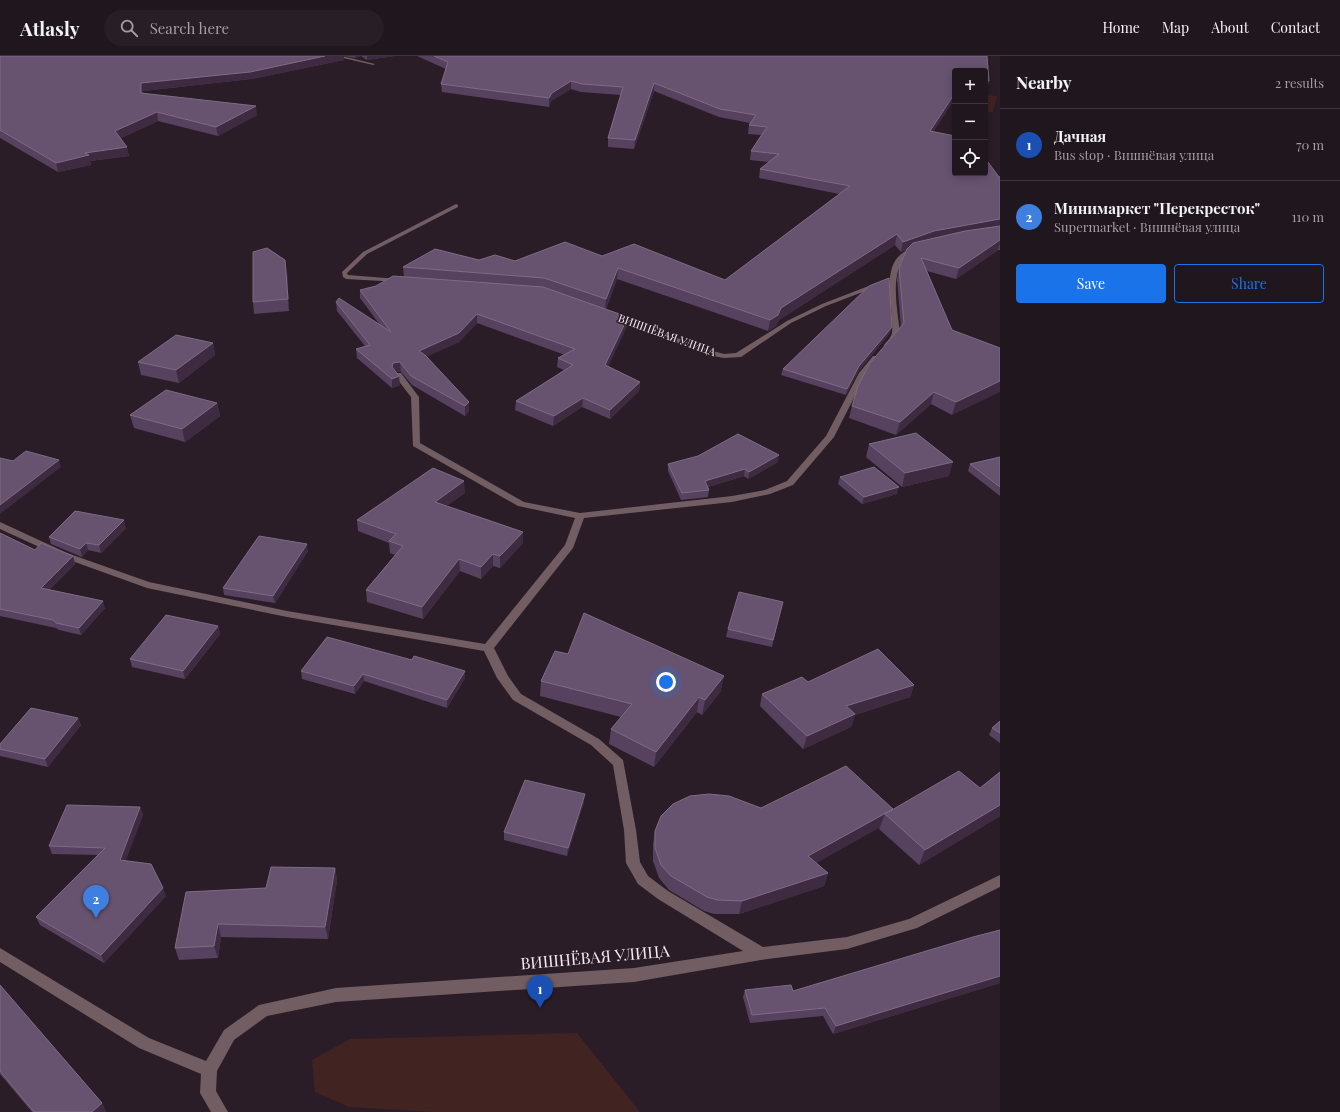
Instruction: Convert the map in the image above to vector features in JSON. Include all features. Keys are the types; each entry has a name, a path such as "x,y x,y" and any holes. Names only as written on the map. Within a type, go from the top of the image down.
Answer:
{"street":[{"path":"337,56 373,64"},
{"path":"404,282 358,279 346,277 344,273 365,253 456,206"},
{"path":"398,375 414,397 416,444 521,504 580,516 732,499 767,492 790,483 830,437 863,373 896,334 892,278 900,258 908,251 923,247"},
{"name":"ВИШНЁВАЯ УЛИЦА","path":"608,314 711,353 724,356 738,355 789,322 824,305 892,278"},
{"path":"488,648 570,546 580,516"},
{"path":"0,524 64,555 147,585 286,614 488,648"},
{"path":"488,648 503,678 517,697 550,714 595,742 619,763 630,830 633,863 643,880 663,895 761,954"},
{"name":"ВИШНЁВАЯ УЛИЦА","path":"209,1070 229,1035 264,1010 336,995 634,975 761,954 847,943 912,924 1000,881"},
{"path":"0,954 144,1043 209,1070 208,1093 220,1112"}],"shaded area":[{"path":"988,95 997,96 993,112 988,113"},
{"path":"577,1033 640,1112 432,1112 349,1107 315,1092 312,1060 350,1039"}],"building":[{"path":"0,56 325,56 250,72 141,83 141,93 256,106 216,127 157,112 115,131 127,147 85,153 89,155 56,163 0,130"},
{"path":"434,56 987,56 988,68 952,68 952,98 930,131 952,135 952,176 988,176 988,162 1000,177 1000,219 934,231 903,242 897,234 781,308 778,315 770,320 618,268 606,299 544,278 403,267 435,249 479,260 495,255 515,261 565,242 602,256 634,244 725,280 850,186 760,169 779,154 751,151 767,127 749,125 756,115 720,109 654,83 635,140 608,138 623,87 582,84 571,81 552,93 549,98 441,84 448,62"},
{"path":"1000,226 1000,240 959,268 921,258 952,330 1000,348 1000,381 956,402 934,392 900,422 852,406 858,386 870,363 904,323 899,268 907,249 913,243 965,231"},
{"path":"267,248 285,260 288,299 253,302 253,252"},
{"path":"393,276 543,287 628,317 605,365 640,382 610,410 583,398 554,416 516,401 573,365 558,358 575,349 477,314 459,333 419,351 425,355 469,402 465,406 411,376 400,362 393,363 392,367 399,376 392,379 356,349 370,345 336,302 339,298 391,332 360,290 376,286"},
{"path":"889,278 892,327 859,366 847,389 783,369 869,286"},
{"path":"176,335 213,343 176,370 138,362"},
{"path":"166,390 217,403 182,429 130,415"},
{"path":"916,433 953,462 905,473 869,444"},
{"path":"738,434 779,455 749,472 745,469 705,481 709,490 682,493 668,464 698,456"},
{"path":"26,451 59,460 0,505 0,458 13,461"},
{"path":"1000,457 1000,487 970,464"},
{"path":"874,467 899,487 864,497 840,477"},
{"path":"433,468 464,481 435,502 523,532 500,556 493,554 481,567 459,559 422,607 366,590 403,546 389,541 396,534 357,520"},
{"path":"75,511 124,520 99,545 86,543 80,549 49,537"},
{"path":"0,533 35,550 41,543 73,556 41,588 103,601 79,628 56,623 53,620 0,609"},
{"path":"259,536 307,544 273,596 223,588"},
{"path":"739,592 783,602 773,640 728,629"},
{"path":"584,613 724,676 705,700 699,697 656,752 611,729 632,704 541,681 555,651 568,654"},
{"path":"166,615 218,626 183,671 130,659"},
{"path":"327,637 412,660 414,656 465,671 447,700 363,674 354,686 301,671"},
{"path":"878,649 914,685 846,706 855,714 807,736 762,694 802,677 808,682"},
{"path":"31,708 78,718 45,759 0,749 0,744"},
{"path":"1000,721 1000,733 992,728"},
{"path":"846,766 893,809 808,856 828,873 742,901 717,900 707,897 671,876 661,865 655,848 655,831 661,816 673,804 690,796 709,794 729,796 761,808"},
{"path":"959,771 980,788 1000,772 1000,805 925,850 885,814"},
{"path":"525,780 585,794 568,848 504,832"},
{"path":"67,805 140,807 120,860 151,864 163,888 101,955 36,917 105,848 49,846"},
{"path":"271,867 335,868 325,927 218,924 214,946 175,948 186,892 266,888"},
{"path":"1000,930 1000,976 836,1026 825,1008 752,1015 745,990 791,985 793,991"},
{"path":"0,985 102,1103 92,1112 34,1112 0,1071"}],"place":[{"name":"Минимаркет \"Перекресток\"","path":"96,918"},
{"name":"Дачная","path":"540,1008"}]}
